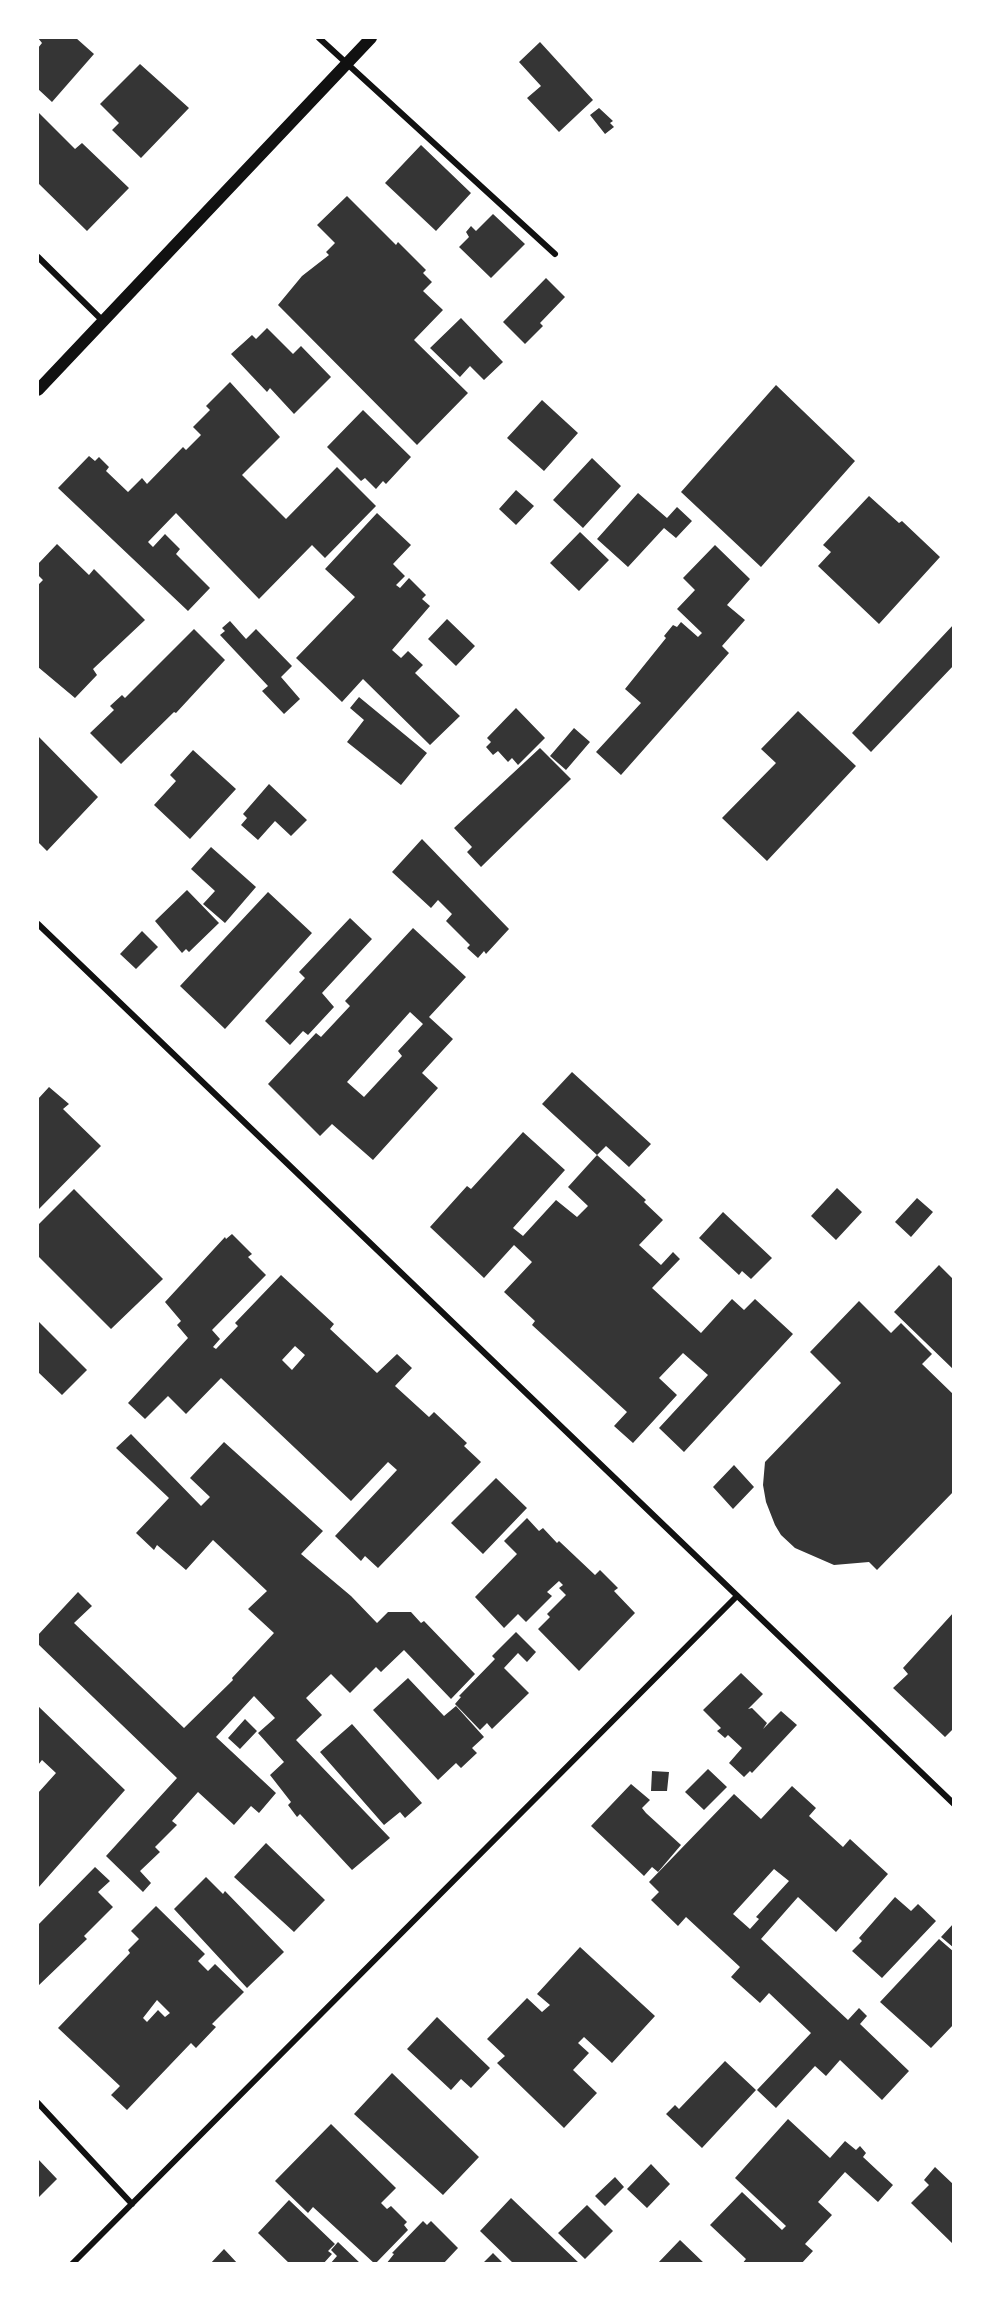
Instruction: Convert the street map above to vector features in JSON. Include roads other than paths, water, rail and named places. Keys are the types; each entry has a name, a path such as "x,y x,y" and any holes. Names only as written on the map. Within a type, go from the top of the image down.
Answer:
{"main road":[{"path":"38,390 371,38"}],"street":[{"path":"318,38 555,254"},
{"path":"38,257 103,321"},
{"path":"38,924 954,1804"},
{"path":"72,2264 736,1597"},
{"path":"38,2103 132,2204"}]}
